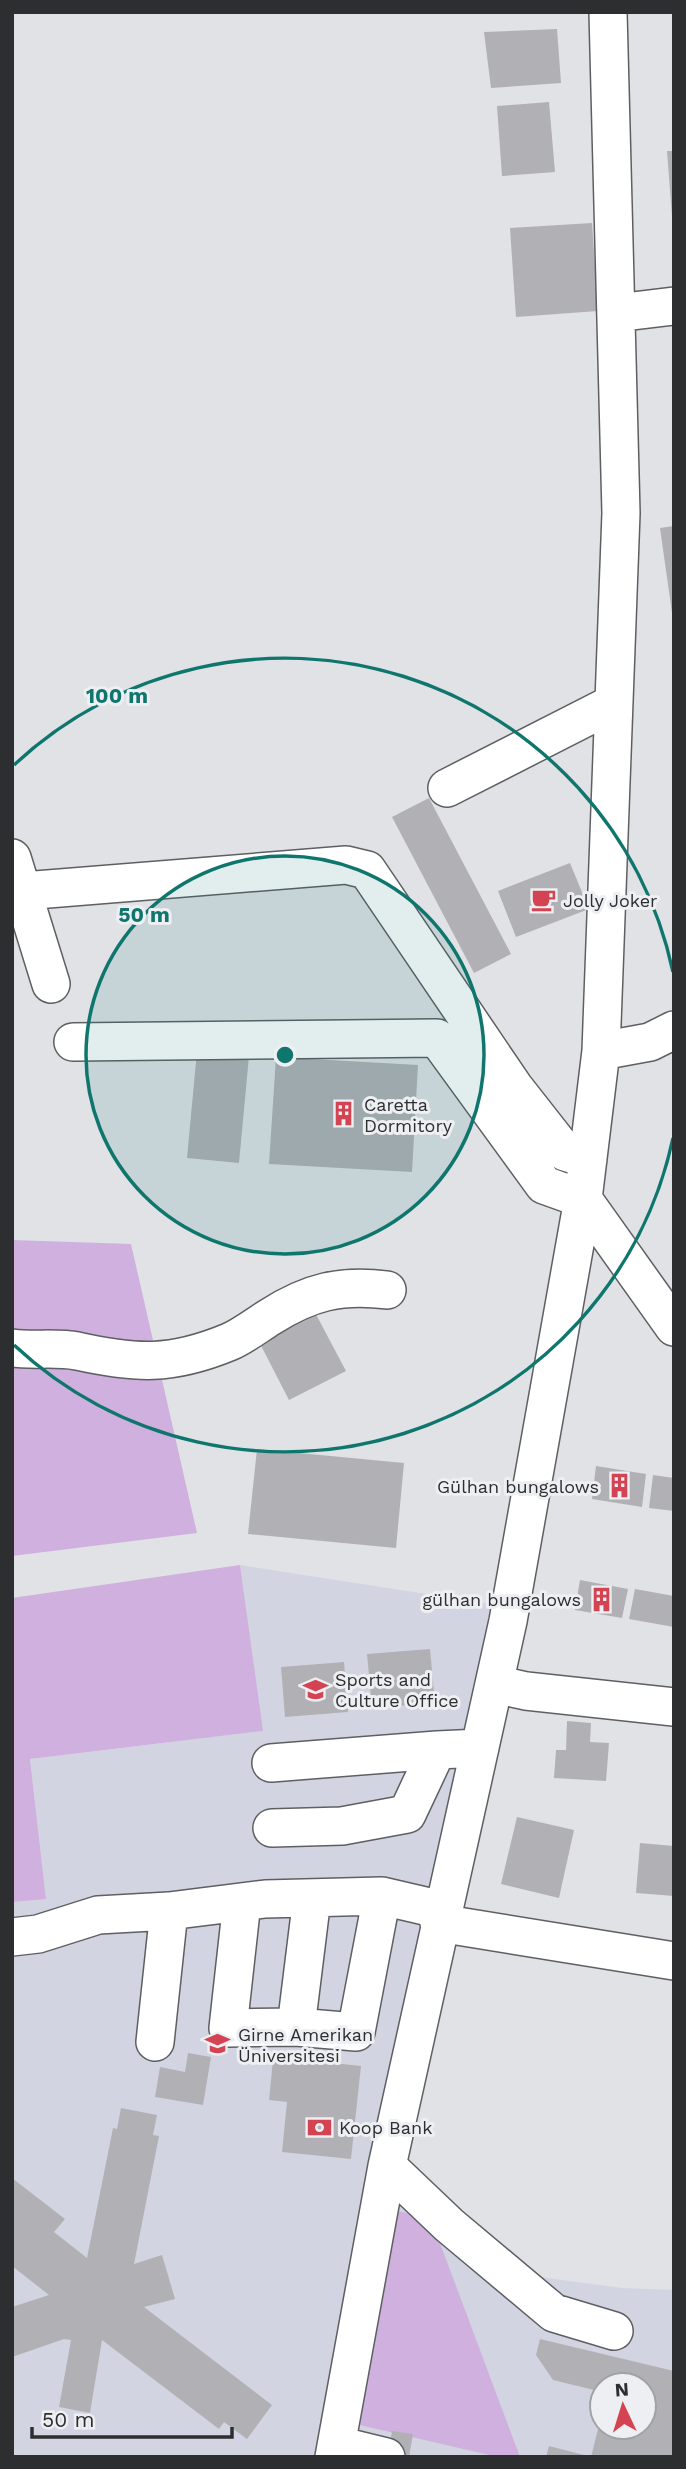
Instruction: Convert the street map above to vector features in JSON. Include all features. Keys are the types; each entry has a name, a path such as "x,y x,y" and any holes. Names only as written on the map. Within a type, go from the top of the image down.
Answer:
{"street":[{"path":"386,2457 335,2451 387,2166 495,1684 583,1199 601,1051 621,513 608,12"},
{"path":"616,313 674,306"},
{"path":"447,788 614,703"},
{"path":"51,984 18,875 346,864 368,870 514,1087 565,1152 588,1160"},
{"path":"601,1051 650,1042 674,1030"},
{"path":"73,1042 437,1038 544,1185 583,1199 674,1327"},
{"path":"12,1348 75,1351 108,1360 166,1361 230,1342 276,1313 314,1294 352,1286 387,1290"},
{"path":"495,1684 526,1691 674,1707"},
{"path":"271,1763 480,1748"},
{"path":"272,1828 342,1826 407,1814 437,1750"},
{"path":"242,1902 228,2028 296,2027 356,2032 382,1896"},
{"path":"12,1937 38,1934 98,1915 169,1911 242,1902 382,1896 441,1916 674,1962"},
{"path":"296,2027 312,1898"},
{"path":"155,2042 169,1911"},
{"path":"387,2166 449,2225 554,2313 614,2331"}],"shaded area":[{"path":"12,1240 131,1244 197,1533 12,1556"},
{"name":"Girne Amerikan Üniversitesi","path":"240,1565 517,1608 402,2150 409,2172 532,2276 622,2288 674,2290 674,2457 12,2457 12,1902 46,1898 30,1759 262,1731"},
{"path":"240,1565 263,1731 30,1759 46,1899 12,1902 12,1598"},
{"path":"394,2210 431,2219 520,2457 498,2457 351,2423"}],"building":[{"path":"557,29 561,83 491,88 484,32"},
{"path":"549,102 555,172 502,176 497,106"},
{"path":"667,151 674,151 674,216 672,216"},
{"path":"592,223 598,311 516,317 510,228"},
{"path":"674,526 674,613 672,613 660,528"},
{"path":"429,798 511,954 474,973 392,817"},
{"name":"Jolly Joker","path":"570,863 589,909 516,937 498,891"},
{"path":"197,1051 249,1056 239,1163 187,1158"},
{"name":"Caretta Dormitory","path":"276,1057 418,1065 412,1172 269,1164"},
{"path":"310,1303 346,1371 289,1400 254,1332"},
{"path":"257,1449 404,1463 396,1548 248,1534"},
{"name":"Gülhan bungalows","path":"596,1466 646,1474 642,1507 592,1499"},
{"path":"653,1475 674,1478 674,1511 649,1508"},
{"name":"gülhan bungalows","path":"580,1580 628,1589 622,1618 575,1610"},
{"name":"gülhan bungalows","path":"635,1589 674,1596 674,1627 629,1619"},
{"path":"430,1649 435,1703 372,1708 367,1654"},
{"name":"Sports and Culture Office","path":"344,1662 348,1712 285,1717 281,1667"},
{"path":"567,1721 591,1723 590,1742 609,1743 606,1781 554,1778 556,1750 566,1750"},
{"path":"517,1817 574,1830 559,1898 501,1884"},
{"path":"640,1843 674,1846 674,1896 636,1893"},
{"name":"Koop Bank","path":"274,2050 305,2053 304,2060 361,2066 351,2159 282,2152 287,2102 269,2100"},
{"path":"188,2053 211,2057 203,2105 155,2097 160,2067 185,2072"},
{"path":"121,2108 157,2115 153,2135 159,2136 134,2264 162,2255 175,2299 144,2307 272,2405 247,2439 224,2422 219,2429 102,2340 90,2413 59,2407 71,2340 64,2339 12,2357 12,2307 49,2295 12,2266 12,2178 65,2219 54,2232 87,2258 113,2128 117,2129"},
{"path":"540,2339 674,2371 674,2457 591,2457 595,2441 658,2441 658,2371 588,2371 588,2389 553,2380 536,2355"},
{"path":"392,2431 413,2434 409,2457 388,2457"},
{"path":"549,2446 588,2456 588,2457 546,2457"}],"place":[{"name":"Jolly Joker","path":"543,900"},
{"name":"Caretta Dormitory","path":"344,1114"},
{"name":"Gülhan bungalows","path":"619,1486"},
{"name":"gülhan bungalows","path":"601,1599"},
{"name":"Sports and Culture Office","path":"315,1689"},
{"name":"Girne Amerikan Üniversitesi","path":"218,2044"},
{"name":"Koop Bank","path":"319,2127"}]}
